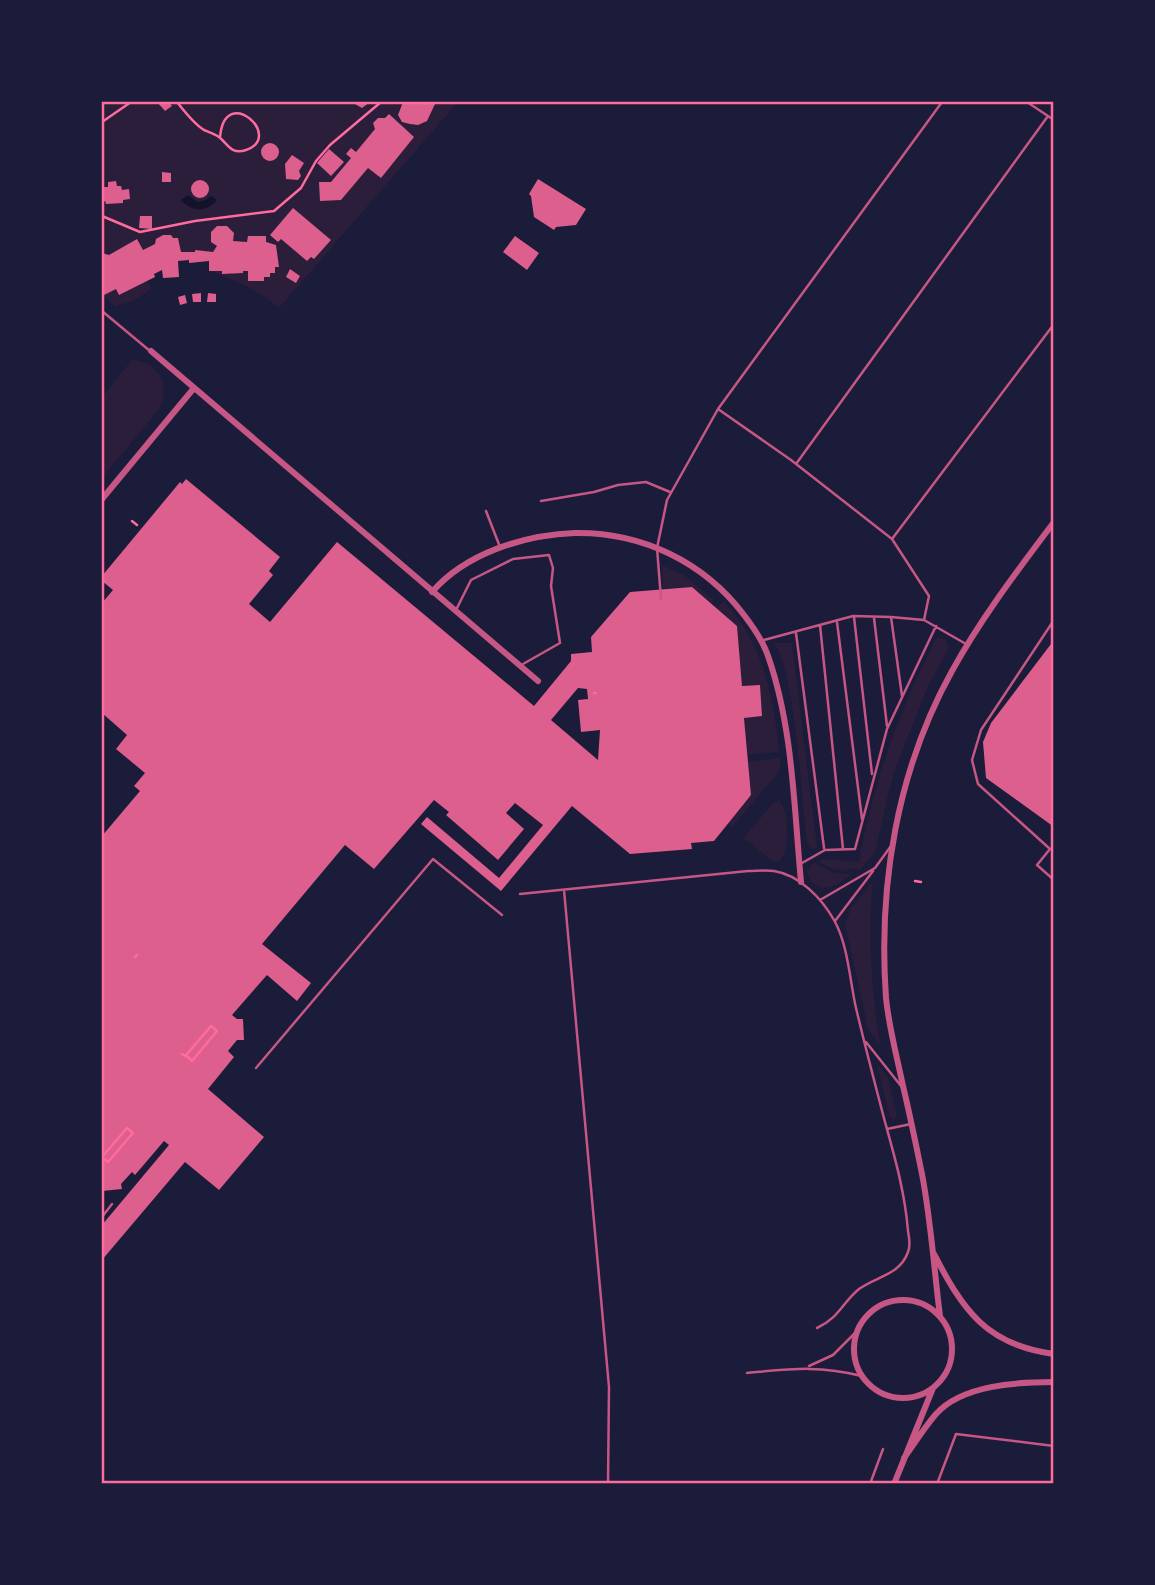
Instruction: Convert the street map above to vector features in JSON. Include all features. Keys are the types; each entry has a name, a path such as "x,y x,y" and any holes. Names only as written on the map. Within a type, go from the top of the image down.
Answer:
{"street":[{"path":"151,351 538,681"},
{"path":"102,499 194,388"},
{"path":"894,1483 933,1388 944,1377 951,1354 948,1330 940,1316 923,1178 886,998 884,923 892,845 904,788 925,725 947,679 967,645 1054,523"},
{"path":"432,592 443,579 500,547 533,537 598,533 630,538 657,548 686,561 712,579 738,607 768,654 779,693 788,754 801,881"},
{"path":"931,1249 950,1285 972,1317 987,1330 1003,1341 1030,1351 1054,1354"},
{"path":"933,1388 911,1397 887,1395 873,1388 862,1376 855,1354 858,1330 867,1316 880,1306 895,1301 911,1301 927,1306 940,1316"},
{"path":"904,1458 937,1413 965,1395 999,1387 1054,1382"}],"lane":[{"path":"661,599 657,548 667,500 718,409 942,102"},
{"path":"1027,102 1054,120"},
{"path":"796,464 1048,116"},
{"path":"102,311 151,351"},
{"path":"892,539 1054,324"},
{"path":"718,409 796,464 892,539 929,596 924,620"},
{"path":"541,500 646,482 671,493"},
{"path":"486,511 500,547"},
{"path":"456,612 471,580 513,559 549,555 553,568 551,586 560,643 520,666"},
{"path":"761,641 853,616 873,616 924,620 967,645"},
{"path":"853,616 873,777"},
{"path":"873,616 887,729"},
{"path":"891,617 902,696"},
{"path":"1054,620 981,730 972,760 978,783 1050,849 1037,865 1054,880"},
{"path":"837,622 862,822"},
{"path":"820,625 843,849"},
{"path":"799,864 825,850 855,849 887,729 936,626"},
{"path":"796,633 825,850"},
{"path":"835,921 892,845"},
{"path":"256,1068 433,859 502,915"},
{"path":"820,900 875,868"},
{"path":"520,894 748,871 776,871 801,881 820,900 835,921 900,1174 907,1210 910,1249 903,1263 893,1272 862,1287 849,1298 831,1322 817,1328"},
{"path":"564,890 609,1387 608,1483"},
{"path":"864,1039 904,1089"},
{"path":"887,1129 911,1124"},
{"path":"102,1217 112,1204"},
{"path":"806,1367 833,1355 858,1330"},
{"path":"747,1373 806,1367 836,1369 862,1376"},
{"path":"937,1483 956,1434 1054,1446"},
{"path":"870,1483 883,1449"}],"path":[{"path":"102,122 131,102"},
{"path":"177,102 201,128 220,138 227,148 238,152 250,149 258,139 258,127 252,117 240,113 229,116 221,125 220,138"},
{"path":"102,216 140,232 195,221 274,211 301,188 316,161 330,145 381,102"},
{"path":"132,521 136,525"},
{"path":"915,881 921,882"},
{"path":"182,1054 186,1056 188,1053 201,1038 211,1026 217,1031 192,1061 186,1055 207,1031"},
{"path":"106,1152 127,1128 133,1133 108,1162 102,1157 127,1128 123,1125"}],"shaded area":[{"path":"102,102 458,102 279,308 246,286 209,271 209,261 178,261 179,277 163,278 162,270 154,274 155,277 147,281 152,288 134,301 115,306 102,296"},
{"path":"188,195 198,202 211,196 217,200 204,209 194,209 181,200"},
{"path":"132,360 149,365 160,376 163,399 160,408 102,478 102,397"},
{"path":"662,565 685,576 714,600 711,603 692,587 663,589"},
{"path":"724,601 749,635 764,671 774,710 779,752 748,754 744,718 762,716 760,685 742,686 737,626 717,608"},
{"path":"937,637 945,639 949,648 928,686 897,764 875,853 860,870 841,870 827,866 818,861 823,859 859,862 872,803 889,746"},
{"path":"774,643 792,643 817,848 811,849 807,843 792,707 781,657"},
{"path":"780,758 777,774 732,827 727,823 751,795 748,762"},
{"path":"779,800 787,822 787,842 778,862 771,860 744,838 771,805"},
{"path":"814,862 833,873 851,874 834,886 822,887 814,884 807,872 807,868"},
{"path":"873,881 871,964 880,1046 868,1029 845,924 851,908"},
{"path":"877,1064 888,1077 897,1116 894,1120 890,1117"}],"building":[{"path":"157,102 169,102 172,106 165,111"},
{"path":"370,102 362,108 355,104"},
{"path":"403,102 435,104 427,121 418,125 402,122 398,115"},
{"path":"389,114 414,137 381,178 368,168 341,200 320,201 319,182 331,182 351,158 346,154 351,148 356,152 375,129 373,123"},
{"path":"270,143 276,146 279,152 276,158 270,161 264,158 261,152 264,146"},
{"path":"329,149 344,162 331,176 317,163"},
{"path":"292,155 304,163 298,180 286,179 285,164"},
{"path":"162,172 171,173 171,182 162,182"},
{"path":"538,179 586,209 576,225 556,227 554,230 534,217 529,194"},
{"path":"200,180 206,183 209,189 206,195 200,198 194,195 191,189 194,183"},
{"path":"116,181 122,190 129,189 130,199 123,200 123,203 106,204 102,201 104,187 108,187 108,182"},
{"path":"293,208 331,240 314,259 311,257 307,261 281,239 278,242 270,235"},
{"path":"140,216 152,216 152,229 139,228"},
{"path":"217,226 227,226 234,233 233,241 247,242 248,236 266,236 266,242 276,245 279,267 275,267 275,273 264,277 264,281 248,281 248,271 222,274 222,271 209,271 209,261 178,261 179,277 163,278 162,270 154,274 155,277 119,295 116,289 104,295 102,253 109,255 137,239 143,250 155,244 156,239 163,235 178,238 181,252 213,252 217,246 211,242 211,232"},
{"path":"515,236 539,253 527,270 503,252"},
{"path":"290,269 300,276 296,283 286,277"},
{"path":"201,293 201,302 193,302 192,294"},
{"path":"208,293 216,294 216,302 207,302"},
{"path":"185,295 187,303 180,305 178,297"},
{"path":"186,479 280,557 269,571 273,575 249,604 270,622 337,542 534,706 571,661 571,654 592,652 591,637 630,592 692,587 737,626 742,686 760,685 762,716 744,718 751,795 714,841 691,843 692,849 630,854 572,806 501,891 421,824 427,817 499,878 543,825 515,803 506,813 524,829 498,860 446,815 449,812 434,800 374,869 345,845 262,944 311,983 297,1001 267,975 232,1015 243,1019 244,1040 237,1040 228,1051 234,1057 208,1089 264,1137 219,1190 185,1162 102,1260 102,1225 169,1145 164,1141 135,1175 132,1172 121,1184 122,1189 102,1191 102,836 140,791 134,786 145,773 116,749 127,735 102,713 102,603 113,590 102,581 102,576 180,482 182,484","holes":["578,688 587,689 588,699 578,700 581,732 600,730 598,760 551,720"]},
{"path":"1054,640 1054,827 986,778 983,742 991,723"}]}
